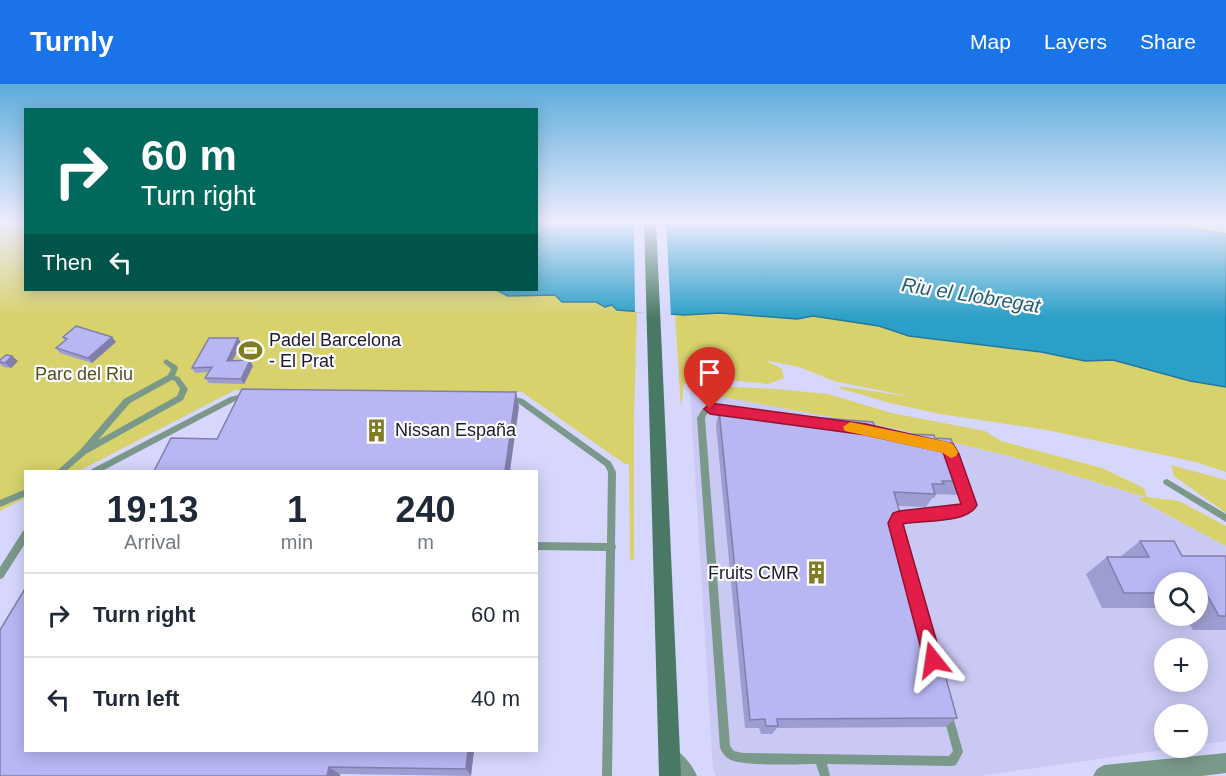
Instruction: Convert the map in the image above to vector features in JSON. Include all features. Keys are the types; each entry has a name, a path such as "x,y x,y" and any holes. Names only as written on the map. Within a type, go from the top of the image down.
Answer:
{"main road":[{"path":"651,253 669,766"}],"street":[{"path":"1104,776 1226,763"},
{"path":"669,766 686,776"}],"lane":[{"path":"62,470 83,452 127,401 171,377 175,368 166,362"},
{"path":"83,452 180,398 184,389 177,379 171,377"},
{"path":"97,470 233,399 254,396"},
{"path":"500,398 520,401 608,464 612,472 607,776"},
{"path":"706,410 866,430 948,448 969,505 965,510 899,518 895,523 958,752 952,761 820,759 743,758 731,754 725,748 701,418 706,410"},
{"path":"1167,482 1226,518"},
{"path":"0,504 24,493"},
{"path":"0,575 24,537"},
{"path":"538,546 612,547"},
{"path":"820,759 825,776"}],"shaded area":[{"path":"690,391 897,429 1013,457 1147,498 1139,500 1226,546 1226,741 1208,743 1208,704 1154,704 1154,751 979,776 716,776 713,770"}],"green space":[{"name":"Parc del Riu","path":"0,253 24,253 24,291 498,291 516,295 552,294 612,305 617,310 637,310 634,559 630,561 629,464 625,464 522,392 235,390 81,470 24,470 24,499 0,511"},
{"path":"720,313 797,319 813,316 879,326 909,336 1035,352 1085,361 1113,360 1190,381 1226,387 1226,472 1196,462 1047,430 940,414 890,403 838,386 912,397 834,381 799,367 765,360 782,369 784,378 768,384 698,377 684,384 681,408 675,314"},
{"path":"693,385 828,394 892,413 985,431 1001,441 1102,468 1144,488 1147,497 1179,501 1226,526 1226,546 1138,499 1145,497 1013,457 897,429 690,391"},
{"path":"1171,465 1226,480 1226,513 1174,476"}],"water":[{"name":"Riu el Llobregat","path":"538,253 1226,253 1226,387 1190,381 1113,360 1085,361 1041,352 909,336 879,326 813,316 797,319 720,313 684,315 617,310 612,305 605,307 596,302 562,302 555,295 508,296 498,291 538,291"}],"pier":[{"path":"634,253 668,253 671,316 635,312"}],"building":[{"path":"76,326 112,337 88,358 56,348 67,339 63,337"},
{"path":"209,338 238,338 227,361 250,360 241,379 205,378 212,367 192,368"},
{"path":"6,355 12,356 5,363 0,362 0,360"},
{"name":"Nissan España","path":"242,389 516,392 505,470 155,470 171,438 217,439"},
{"name":"Fruits CMR","path":"719,410 873,422 877,433 934,435 935,438 951,439 966,481 942,481 944,484 932,484 935,494 894,492 957,718 777,719 778,726 766,726 765,719 750,720"},
{"path":"1140,541 1174,541 1182,556 1226,556 1226,616 1219,616 1208,597 1208,572 1154,572 1154,593 1124,593 1107,557 1149,557"},
{"path":"24,590 24,752 468,752 466,769 329,767 327,776 0,776 0,630"}],"slow traffic":[{"path":"850,427 948,448 951,452"}],"place":[{"name":"Padel Barcelona - El Prat","path":"251,350"},
{"name":"Nissan España","path":"377,430"},
{"name":"Fruits CMR","path":"817,573"}],"route":[{"path":"710,409 866,430 948,448 969,505 965,510 899,518 895,523 933,660"}]}
